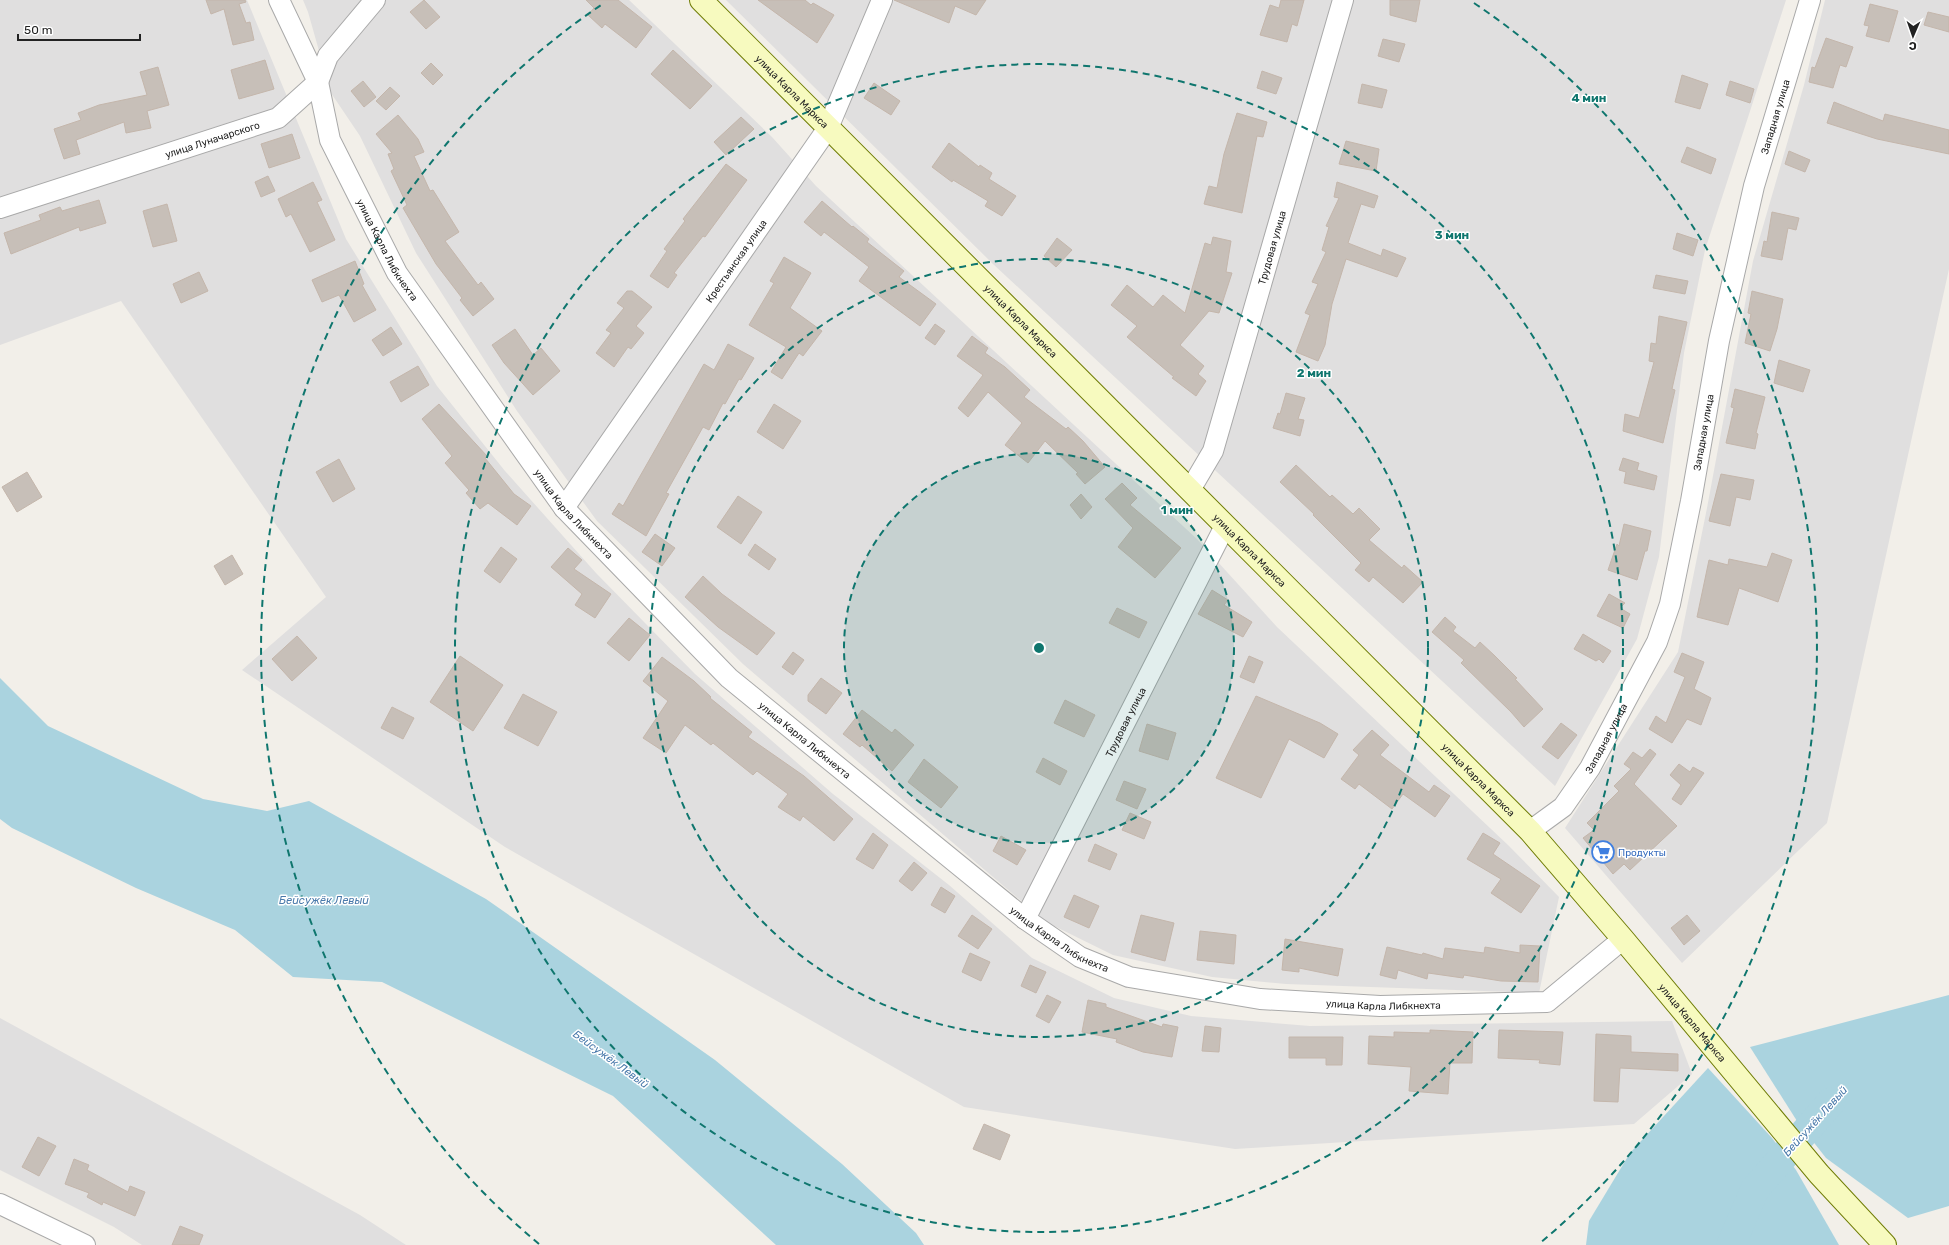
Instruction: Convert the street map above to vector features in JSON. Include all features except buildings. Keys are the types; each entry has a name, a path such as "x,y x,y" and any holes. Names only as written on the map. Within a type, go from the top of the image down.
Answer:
{"main road":[{"name":"улица Карла Маркса","path":"701,0 1530,831 1623,939 1819,1174 1885,1245"}],"street":[{"name":"улица Карла Либкнехта","path":"279,0 318,82 330,140 397,273 564,508 729,678 1025,919 1080,957 1129,976 1260,999 1380,1006 1547,1002 1623,939"},
{"name":"улица Луначарского","path":"0,208 278,118 318,82 328,56 375,0"},
{"name":"Крестьянская улица","path":"564,508 828,128 882,0"},
{"name":"Трудовая улица","path":"1190,490 1213,451 1343,0"},
{"name":"Западная улица","path":"1530,831 1563,808 1590,768 1657,642 1671,597 1691,501 1719,341 1754,186 1810,0"},
{"name":"Трудовая улица","path":"1025,919 1225,526"},
{"path":"0,1204 85,1245"}],"shaded area":[{"path":"0,0 247,0 346,239 437,386 505,471 596,573 695,674 833,794 949,885 1032,958 1114,998 1191,1016 1310,1026 1672,1021 1692,1074 1634,1124 1235,1149 964,1107 505,847 242,670 326,597 121,301 0,345"},
{"path":"303,0 629,0 772,137 816,186 1197,539 1277,627 1508,845 1559,897 1539,993 1286,984 1212,977 1113,955 1046,922 743,664 597,521 517,411 416,253 360,136 331,93 308,12"},
{"path":"726,0 1786,0 1705,250 1684,353 1659,557 1637,639 1555,786 993,264"},
{"path":"1825,0 1949,0 1949,269 1827,823 1682,963 1565,828 1678,652 1707,508 1753,261 1804,85"},
{"path":"0,1018 360,1215 406,1245 142,1245 114,1227 0,1170"}],"water":[{"name":"Бейсужёк Левый","path":"0,678 48,726 203,799 267,811 309,801 486,899 715,1060 842,1164 916,1233 924,1245 776,1245 613,1096 382,982 293,977 235,930 136,888 12,828 0,819"},
{"name":"Бейсужёк Левый","path":"1949,995 1949,1206 1908,1218 1826,1158 1797,1121 1750,1047"},
{"name":"Бейсужёк Левый","path":"1708,1068 1772,1138 1796,1170 1839,1245 1586,1245 1589,1221 1630,1153"}],"waterway":[{"name":"Бейсужёк Левый","path":"1731,1245 1755,1189 1831,1102"}],"place":[{"name":"Продукты","path":"1603,852"}]}
